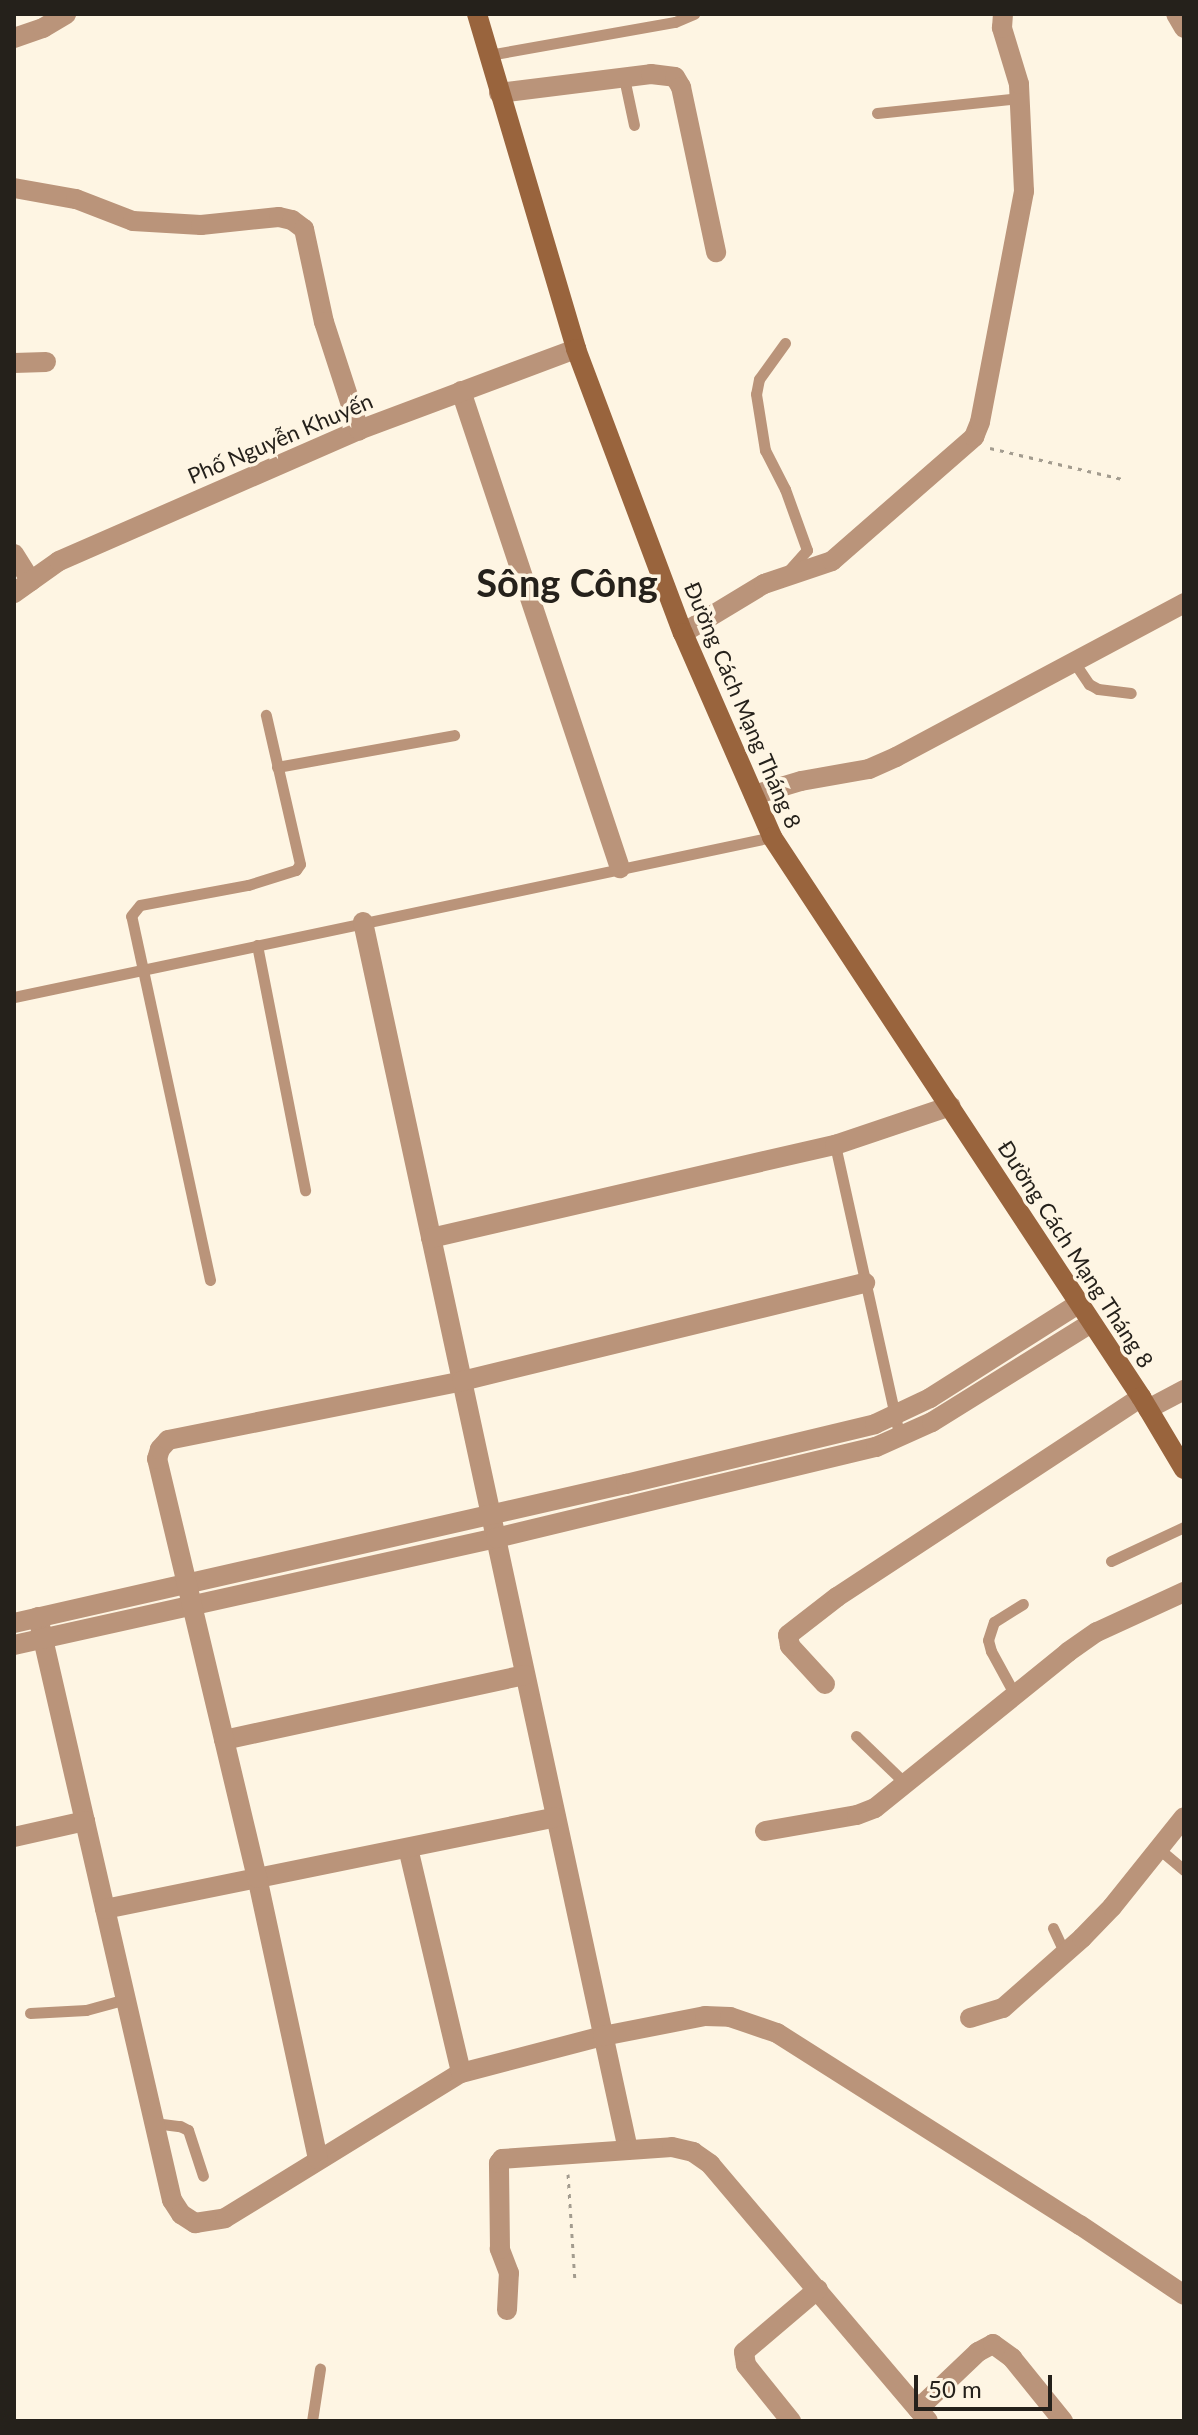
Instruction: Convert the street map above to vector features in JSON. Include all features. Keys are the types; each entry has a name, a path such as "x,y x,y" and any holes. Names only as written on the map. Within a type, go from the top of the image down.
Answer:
{"street":[{"path":"14,38 43,28 66,14"},
{"name":"Đường Cách Mạng Tháng 8","path":"477,14 576,349 683,633 772,837 1145,1403 1184,1469"},
{"path":"683,633 782,576 832,561 974,437 980,422 1024,191 1020,98 1015,65 1002,28 1003,14"},
{"path":"1176,14 1184,28"},
{"path":"499,93 666,73 675,77 681,87 716,252"},
{"path":"14,188 76,199 133,221 201,225 279,217 292,220 304,229 324,322 359,430"},
{"name":"Phố Nguyễn Khuyến","path":"14,593 59,561 359,430 576,349"},
{"path":"14,363 46,362"},
{"path":"461,391 620,868"},
{"path":"14,554 31,581"},
{"path":"754,795 801,781 869,769 1184,603"},
{"path":"363,922 628,2150"},
{"path":"431,1238 835,1145 951,1106"},
{"path":"318,2159 257,1878 157,1459 168,1440 462,1381 865,1283"},
{"path":"14,1623 626,1484 892,1417 930,1398 1078,1304"},
{"path":"14,1645 496,1538 839,1457 900,1438 1091,1323"},
{"path":"825,1684 790,1646 788,1635 837,1597 1145,1403 1184,1390"},
{"path":"626,1484 631,1506"},
{"path":"765,1831 857,1815 883,1804 1097,1632 1184,1592"},
{"path":"38,1617 172,2200 181,2214 195,2223 225,2218 461,2073 603,2036 705,2016 748,2021 777,2033 1080,2225 1184,2295"},
{"path":"224,1740 525,1675"},
{"path":"105,1909 556,1817"},
{"path":"970,2018 1003,2008 1065,1954 1112,1907 1184,1817"},
{"path":"14,1837 85,1821"},
{"path":"408,1848 461,2073"},
{"path":"507,2310 509,2273 500,2249 499,2163 508,2156 672,2147 693,2152 710,2164 923,2415 978,2352 993,2344 1012,2358 1063,2421"},
{"path":"791,2421 746,2365 744,2352 818,2289"}],"lane":[{"path":"489,55 675,22 694,14"},
{"path":"624,78 634,125"},
{"path":"877,113 1020,98"},
{"path":"782,576 807,550 785,489 765,450 756,394 759,379 785,343"},
{"path":"1074,662 1089,684 1098,689 1131,693"},
{"path":"210,1280 131,916 140,905 248,885 296,870 300,864 266,715"},
{"path":"277,767 454,735"},
{"path":"14,997 772,837"},
{"path":"257,945 305,1190"},
{"path":"835,1145 892,1417 900,1438"},
{"path":"1111,1561 1184,1527"},
{"path":"1015,1695 988,1640 994,1622 1023,1604"},
{"path":"856,1736 907,1785"},
{"path":"1159,1849 1184,1870"},
{"path":"1053,1928 1065,1954"},
{"path":"30,2013 86,2010 126,1999"},
{"path":"154,2123 188,2130 203,2176"},
{"path":"312,2421 320,2369"}],"path":[{"path":"974,437 986,446 1011,455 1122,479"},
{"path":"567,2154 575,2281"}],"district":[{"name":"Sông Công","path":"567,583"}]}
